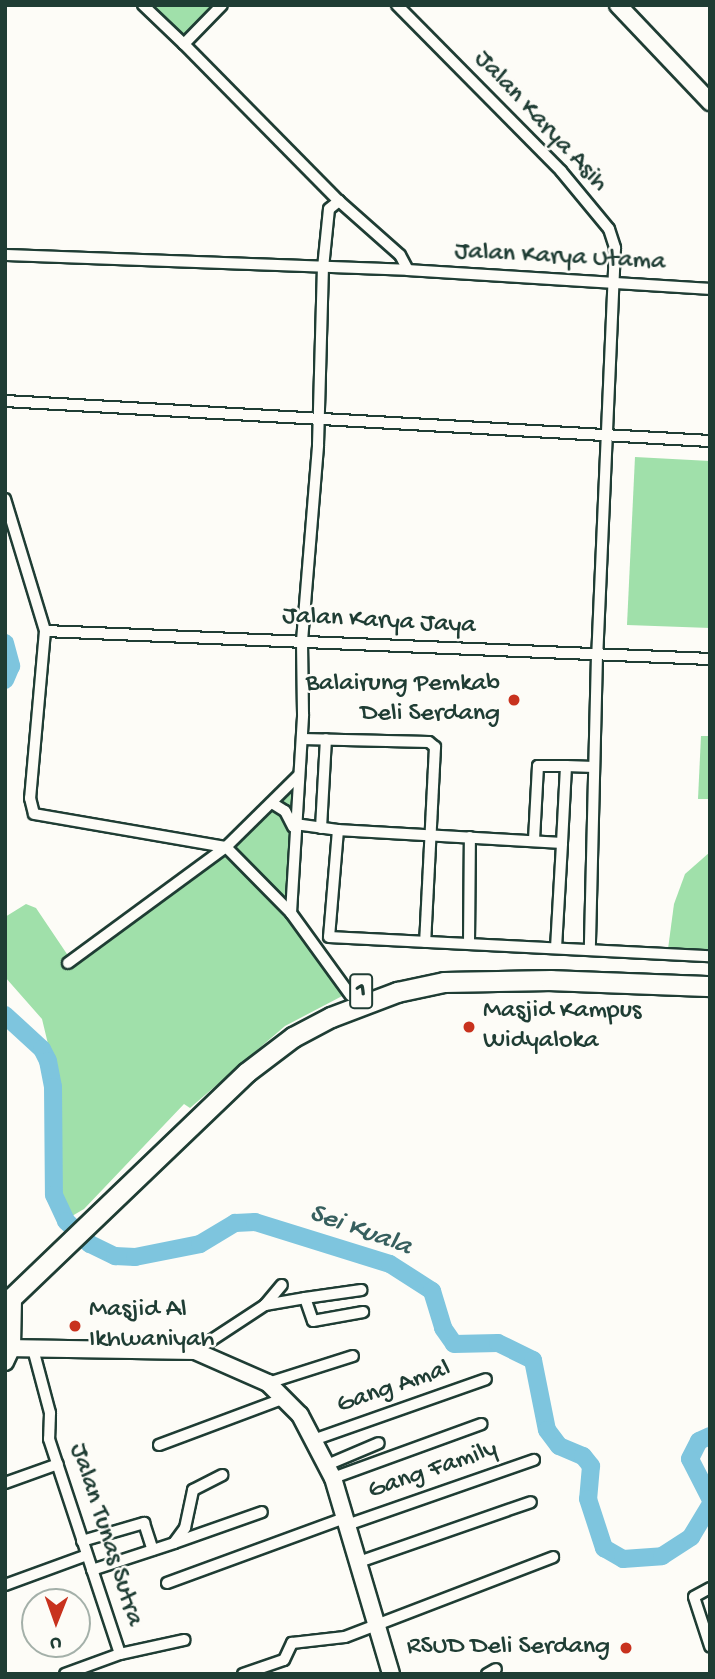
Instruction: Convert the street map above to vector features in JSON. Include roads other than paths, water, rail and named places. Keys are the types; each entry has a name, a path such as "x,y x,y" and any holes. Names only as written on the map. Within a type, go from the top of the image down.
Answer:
{"highway":[{"name":"1","path":"8,1298 259,1047 289,1026 351,996 416,975 461,968 710,974"},
{"name":"1","path":"94,1214 264,1057 293,1037 364,1003 422,986 463,981 710,986"}],"street":[{"path":"143,5 339,201 400,255 408,270"},
{"path":"184,44 222,5"},
{"name":"Jalan Karya Asih","path":"397,5 561,171 609,229 614,248 597,655 590,950"},
{"path":"618,5 710,102"},
{"path":"291,914 297,777 302,739 302,640 319,419 323,268 329,209 339,201"},
{"name":"Jalan Karya Utama","path":"5,255 408,270 612,285 710,289"},
{"path":"5,401 710,441"},
{"path":"5,499 45,631 30,798 34,814 226,847 291,914 351,996"},
{"name":"Jalan Karya Jaya","path":"45,631 710,659"},
{"path":"302,739 433,743 425,942"},
{"path":"321,828 326,739"},
{"path":"534,841 538,766 594,766"},
{"path":"556,948 566,766"},
{"path":"68,963 226,847 297,777"},
{"path":"272,803 285,811 295,829"},
{"path":"295,829 321,828 562,843"},
{"path":"329,937 338,830"},
{"path":"469,943 470,837"},
{"path":"312,941 329,937 710,956"},
{"path":"195,1351 265,1305 282,1285"},
{"path":"265,1305 361,1290"},
{"path":"8,1298 7,1352 33,1349 195,1351 268,1383 285,1398 316,1439 330,1471 391,1674"},
{"path":"305,1298 311,1321 363,1312"},
{"name":"Jalan Tunas Sutra","path":"33,1349 50,1413 49,1439 120,1654"},
{"path":"268,1383 354,1356"},
{"name":"Gang Amal","path":"316,1439 486,1379"},
{"path":"159,1446 285,1398"},
{"path":"330,1471 481,1424"},
{"path":"330,1471 379,1443"},
{"name":"Gang Family","path":"167,1583 534,1460"},
{"path":"5,1483 58,1464"},
{"path":"174,1543 185,1528 193,1489 222,1475"},
{"path":"356,1563 531,1502"},
{"path":"92,1570 262,1512"},
{"path":"82,1541 144,1523 153,1550"},
{"path":"5,1585 87,1555"},
{"path":"243,1674 284,1660 292,1643 335,1641 375,1622 553,1557"},
{"path":"710,1588 694,1597 710,1646"},
{"path":"65,1674 120,1654 184,1640"}],"waterway":[{"name":"Sei Kuala","path":"5,643 11,666 5,680"},
{"name":"Sei Kuala","path":"5,1015 42,1049 48,1061 53,1087 54,1195 66,1221 90,1244 115,1256 135,1257 200,1244 235,1223 255,1222 390,1264 432,1291 443,1328 454,1344 498,1343 533,1360 547,1430 559,1446 583,1456 591,1466 588,1499 604,1548 623,1559 662,1556 691,1537 710,1505"},
{"name":"Sei Kuala","path":"710,1436 699,1441 690,1459 710,1498"}],"place":[{"name":"Balairung Pemkab Deli Serdang","path":"514,700"},
{"name":"Masjid Kampus Widyaloka","path":"469,1027"},
{"name":"Masjid Al Ikhwaniyah","path":"75,1326"},
{"name":"RSUD Deli Serdang","path":"626,1648"}]}
